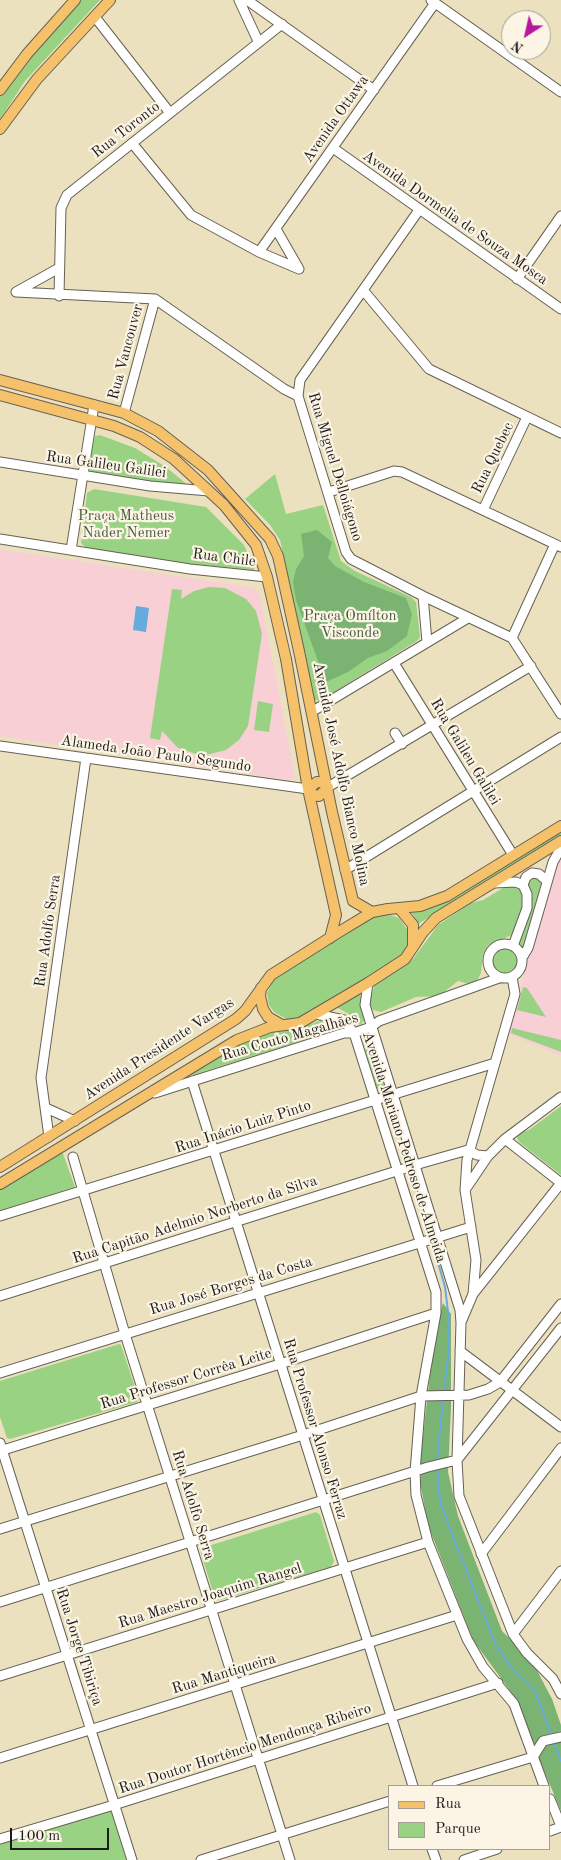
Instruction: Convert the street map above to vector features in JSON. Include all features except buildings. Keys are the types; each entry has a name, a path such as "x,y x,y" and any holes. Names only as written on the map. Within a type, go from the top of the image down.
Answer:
{"main road":[{"path":"0,90 27,54 75,0"},
{"path":"0,129 37,78 110,0"},
{"name":"Avenida José Adolfo Bianco Molina","path":"0,380 124,413 158,431 181,447 227,489 270,539 278,556 301,656 345,870 355,904 372,912"},
{"name":"Avenida José Adolfo Bianco Molina","path":"0,395 90,419 129,432 174,459 224,505 256,545 267,577 286,659 308,789 336,915 330,938"},
{"path":"174,459 181,447"},
{"path":"286,659 301,656"},
{"path":"308,789 317,782 322,782 328,787"},
{"name":"Avenida Presidente Vargas","path":"0,1167 236,1019 245,1011 262,984 277,971 372,912 420,906 447,896 560,826"},
{"name":"Avenida Presidente Vargas","path":"0,1184 237,1040 254,1032 300,1023 368,983 401,962 436,918 561,841"},
{"path":"399,908 413,925 413,948"},
{"path":"262,984 260,996 263,1009 271,1020 283,1026"}],"street":[{"path":"238,0 258,41"},
{"path":"246,0 374,90"},
{"path":"433,1 561,92"},
{"name":"Avenida Ottawa","path":"260,252 374,90 433,1"},
{"path":"95,17 170,113"},
{"name":"Rua Toronto","path":"59,296 61,208 67,195 258,41 282,24"},
{"path":"132,143 191,215 260,252 299,269 276,229"},
{"name":"Avenida Dormelia de Souza Mosca","path":"332,148 561,309"},
{"name":"Rua Miguel Delloiágono","path":"419,210 300,380 298,396 346,552 351,559 512,638"},
{"path":"517,279 561,216"},
{"path":"59,268 16,292 59,296 155,299 284,389 298,396"},
{"path":"363,290 429,369 561,433"},
{"name":"Rua Vancouver","path":"124,413 155,299"},
{"path":"71,550 81,475 94,405"},
{"name":"Rua Quebec","path":"483,510 527,417"},
{"name":"Rua Galileu Galilei","path":"0,462 150,486 208,491"},
{"path":"329,492 394,471 402,472 558,546 512,638 561,714"},
{"name":"Rua Chile","path":"0,539 190,568 267,577"},
{"path":"423,596 427,642"},
{"path":"313,711 468,618"},
{"name":"Rua Galileu Galilei","path":"394,663 472,792 513,855"},
{"path":"328,787 531,666"},
{"path":"395,733 402,744"},
{"path":"345,870 561,736"},
{"name":"Alameda João Paulo Segundo","path":"0,746 308,789"},
{"name":"Rua Adolfo Serra","path":"49,1137 41,1078 86,758"},
{"path":"522,958 513,946 508,944 496,946 487,959 490,970 499,978 512,977 520,970 522,958 528,948 547,881 561,848"},
{"path":"513,946 528,902 523,886 526,876 532,873 539,874 547,881"},
{"path":"491,883 516,882 523,886"},
{"path":"473,1294 476,1260 465,1190 468,1150 515,994 512,977"},
{"name":"Rua Couto Magalhães","path":"143,1097 344,1033 354,1033 371,1027 379,1021 499,978"},
{"name":"Avenida Mariano Pedroso de Almeida","path":"368,983 365,1005 371,1027 413,1166 452,1282 461,1322"},
{"name":"Avenida Mariano Pedroso de Almeida","path":"316,1014 344,1020 354,1033 436,1292 436,1313 421,1396 415,1472 416,1495 428,1542 457,1615 478,1660 514,1704 544,1785"},
{"name":"Rua Inácio Luiz Pinto","path":"0,1216 495,1063"},
{"name":"Rua Professor Alonso Ferraz","path":"192,1080 413,1785"},
{"path":"465,1190 488,1156 505,1139 561,1097"},
{"path":"46,1108 75,1121"},
{"path":"505,1139 561,1183 473,1294 461,1322 457,1460 459,1496 513,1634 527,1653 553,1678 561,1691"},
{"path":"468,1150 477,1155 488,1156"},
{"name":"Rua Capitão Adelmio Norberto da Silva","path":"0,1296 398,1170 468,1150"},
{"name":"Rua Adolfo Serra","path":"73,1156 125,1334 290,1860"},
{"name":"Rua José Borges da Costa","path":"0,1373 471,1226"},
{"path":"0,1529 303,1435 421,1396 479,1393 500,1382 561,1304"},
{"name":"Rua Professor Corrêa Leite","path":"1,1448 280,1364 436,1313"},
{"path":"0,1602 415,1472 428,1466 446,1464 457,1460 561,1328"},
{"path":"460,1351 561,1427"},
{"name":"Rua Jorge Tibiriça","path":"1,1448 132,1860"},
{"path":"481,1554 561,1448"},
{"name":"Rua Maestro Joaquim Rangel","path":"0,1676 428,1542"},
{"path":"513,1634 561,1571"},
{"name":"Rua Mantiqueira","path":"0,1758 457,1615"},
{"name":"Rua Doutor Hortêncio Mendonça Ribeiro","path":"0,1839 259,1760 498,1683"},
{"path":"440,1785 533,1757 544,1741 561,1737"},
{"path":"201,1860 388,1801"},
{"path":"551,1802 561,1827"},
{"path":"464,1860 494,1850"}],"shaded area":[{"path":"0,549 249,587 256,590 260,596 295,778 288,780 0,736"},
{"path":"561,856 561,1056 508,1034 554,870"}],"green space":[{"path":"81,0 100,0 25,81 0,119 0,97 32,53"},
{"path":"100,435 135,448 166,467 190,487 188,489 91,472 89,468 94,440 95,436"},
{"name":"Praça Omílton Visconde","path":"275,474 286,514 323,505 341,561 355,571 411,597 416,602 420,637 417,641 319,701 314,699 280,540 270,525 245,499"},
{"name":"Praça Matheus Nader Nemer","path":"94,489 206,507 244,545 254,572 250,574 86,548 81,543 87,493"},
{"name":"Praça Omílton Visconde","path":"317,530 332,542 328,558 335,566 364,582 406,598 412,614 407,636 387,651 368,658 348,672 326,682 319,678 319,664 296,600 293,582 296,569 304,556 301,534"},
{"path":"209,587 225,588 246,599 256,611 262,634 248,726 239,740 226,750 202,756 178,748 162,731 160,740 150,738 172,589 182,590 181,599 194,591"},
{"path":"258,701 273,704 269,732 254,730"},
{"path":"561,831 561,835 418,924 412,913 415,911 448,901"},
{"path":"535,875 543,885 523,948 519,943 531,903 527,882"},
{"path":"508,885 517,886 522,890 526,900 512,935 488,945 483,954 481,973 477,981 472,985 458,981 439,996 416,997 381,1012 373,1010 369,1002 375,984 413,959 438,925 471,903 483,900"},
{"path":"388,914 399,918 409,932 409,944 400,958 305,1017 288,1020 274,1012 269,1005 267,993 275,978 375,916"},
{"path":"504,948 513,952 517,961 513,970 504,974 495,970 491,961 495,952"},
{"path":"523,987 527,988 546,1017 517,1010"},
{"path":"360,993 364,1021 360,1025 349,1014 336,1007"},
{"path":"324,1019 339,1022 345,1027 186,1077 247,1039 279,1030 303,1027"},
{"path":"512,1028 561,1040 561,1052 511,1033"},
{"path":"365,1038 371,1039 386,1087 381,1090 377,1088 363,1042"},
{"path":"561,1106 561,1175 519,1142 517,1138 518,1133 529,1130"},
{"path":"62,1151 75,1187 0,1211 0,1189"},
{"path":"443,1303 451,1314 451,1408 448,1472 458,1516 502,1631 532,1661 552,1699 561,1725 561,1811 511,1692 473,1640 428,1525 421,1487 421,1453 435,1332"},
{"path":"119,1344 121,1345 139,1399 137,1402 10,1439 7,1438 0,1417 0,1381"},
{"path":"316,1512 320,1515 334,1561 331,1567 220,1600 215,1599 200,1550 202,1548"},
{"path":"112,1810 128,1860 0,1860 0,1842"}],"water":[{"path":"136,606 149,608 146,632 133,630"}],"waterway":[{"path":"435,1252 445,1287 449,1320 449,1348 444,1393"},
{"path":"437,1462 443,1398"},
{"path":"437,1467 440,1501 496,1646 511,1667 535,1691 552,1736"},
{"path":"553,1741 561,1761"}]}
